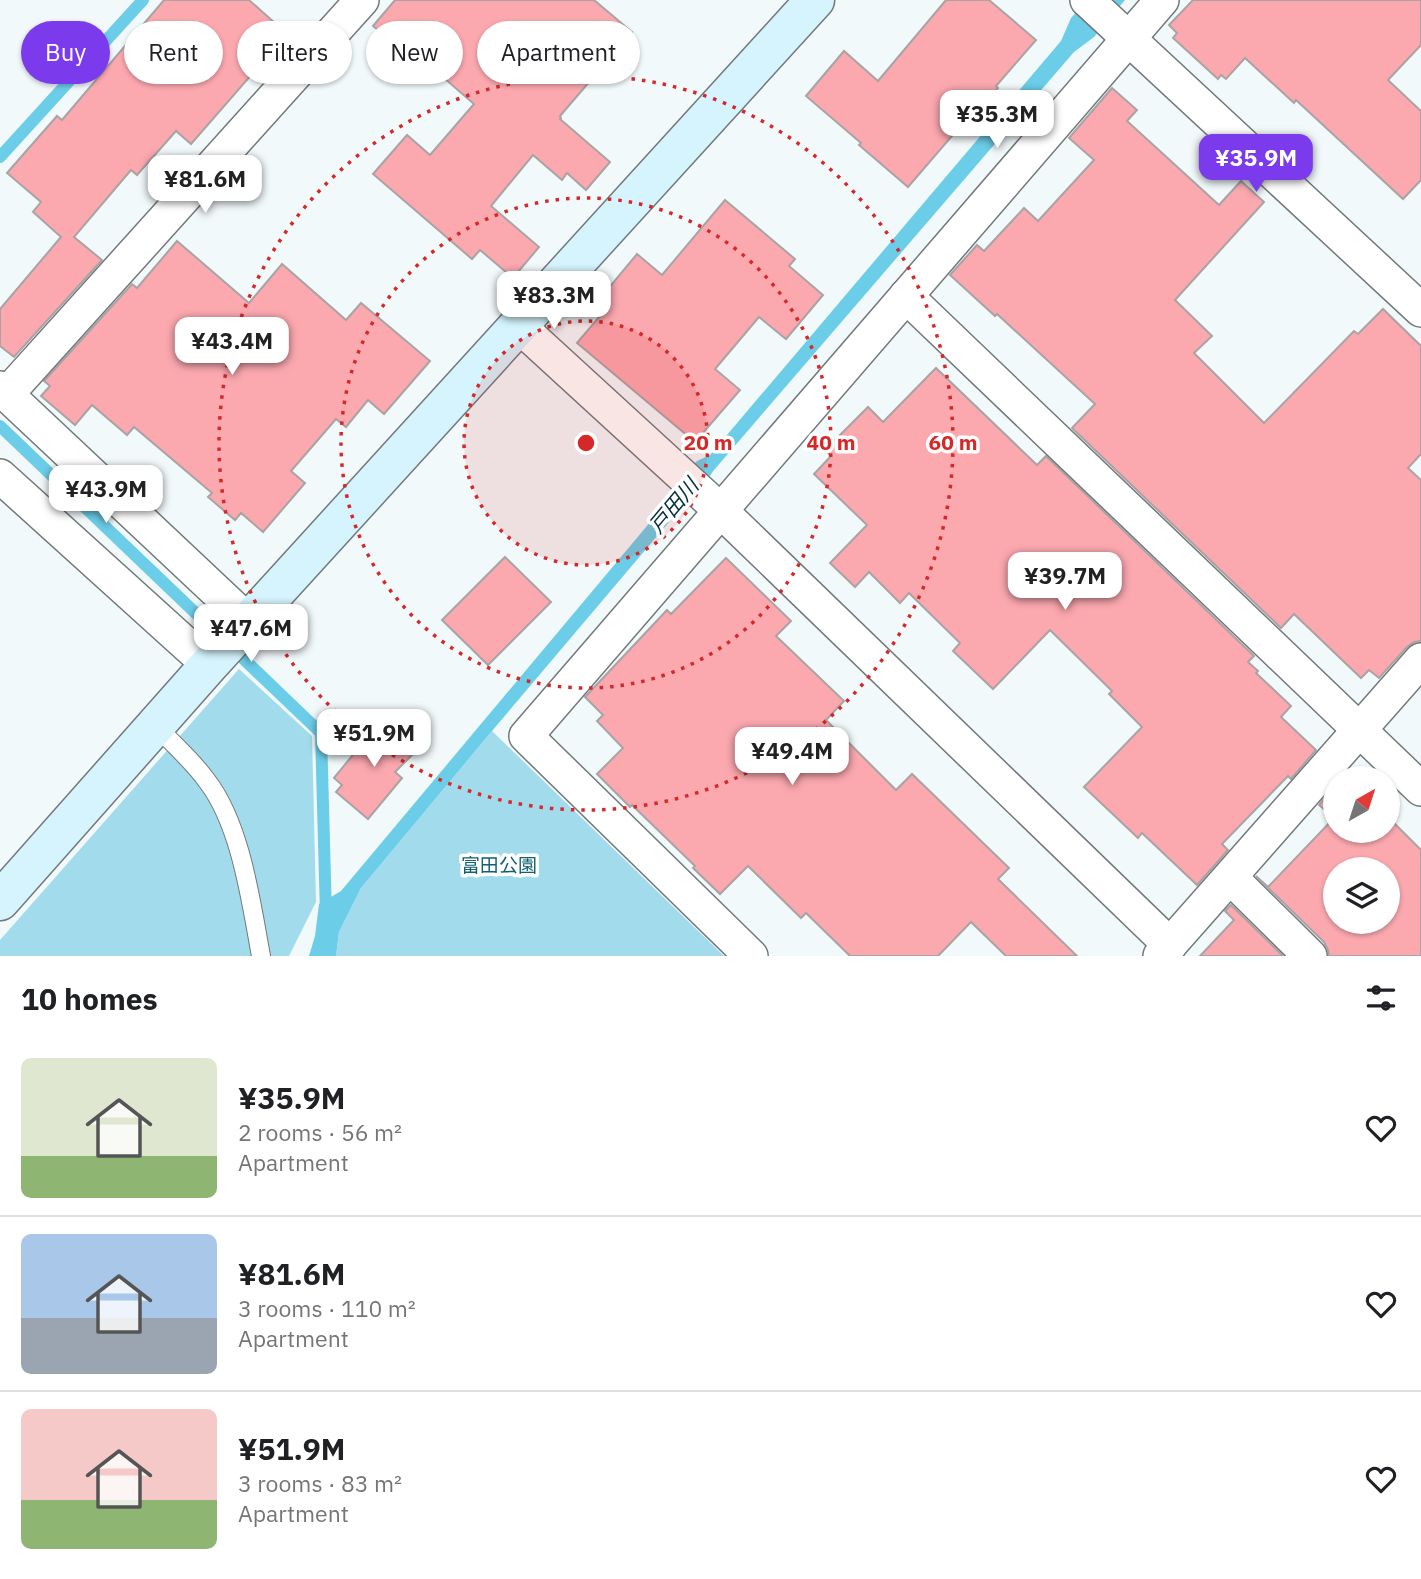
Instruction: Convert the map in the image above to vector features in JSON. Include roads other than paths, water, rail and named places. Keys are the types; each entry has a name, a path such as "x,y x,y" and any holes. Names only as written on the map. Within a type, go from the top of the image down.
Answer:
{"street":[{"path":"250,622 4,391 362,0"},
{"path":"0,901 209,664 815,0"},
{"path":"1087,0 1421,310"},
{"path":"751,956 526,736 712,503 906,296 1120,30 1162,0"},
{"path":"906,296 1421,789"},
{"path":"519,326 712,503 1165,950 1421,660"},
{"path":"0,476 209,664"},
{"path":"1230,877 1310,956"}],"lane":[{"path":"155,725 207,780 224,807 245,870 261,956"}],"water":[{"name":"戸田川","path":"1087,0 1125,0 1094,37 1074,52 714,470 687,508 680,509 361,888 339,932 336,956 309,956 315,936 319,904 341,891 667,502 672,486 697,461 710,455 1061,41 1071,18"}],"waterway":[{"path":"0,157 143,0"},
{"path":"0,426 321,733 326,915"}],"park label":[{"name":"富田公園","path":"499,865"}]}
